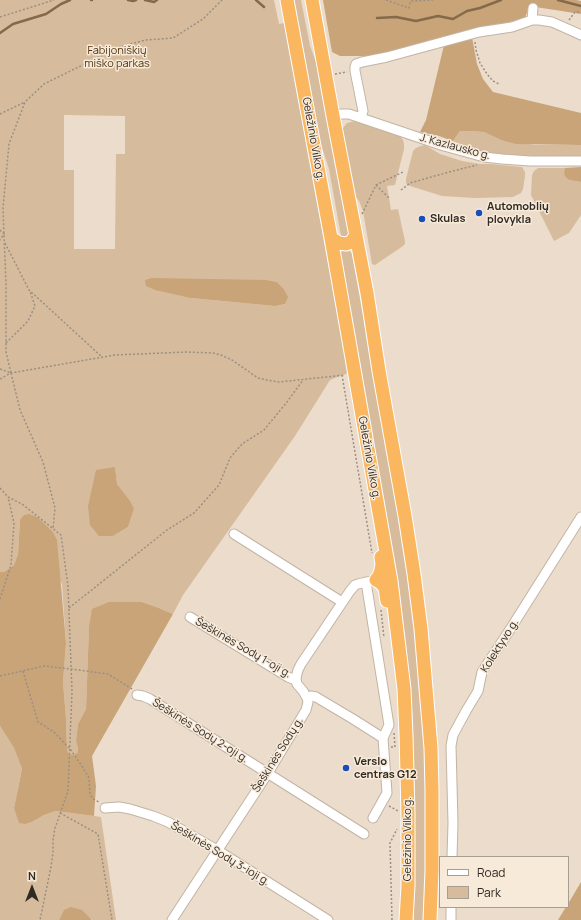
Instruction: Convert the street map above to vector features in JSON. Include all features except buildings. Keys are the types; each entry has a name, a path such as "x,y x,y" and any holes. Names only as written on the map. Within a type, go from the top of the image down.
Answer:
{"highway":[{"name":"Geležinio Vilko g.","path":"287,0 331,238 391,580 404,689 408,805 408,886 406,920"},
{"path":"312,0 367,294 380,379 405,516 422,629 432,784 432,870 430,920"},
{"path":"331,238 339,243 346,244 351,242 356,235"},
{"path":"371,581 380,576 382,564 378,537 380,516"},
{"path":"371,581 381,583 385,588 390,620 398,639"}],"street":[{"path":"532,20 533,8"},
{"path":"361,117 363,111 355,71 356,64 475,34 512,27 532,20 552,22 581,35"},
{"name":"J. Kazlausko g.","path":"333,116 348,114 361,117 444,146 484,157 530,161 581,161"},
{"name":"Kolektyvo g.","path":"452,856 454,823 451,746 453,735 478,691 482,672 581,517"},
{"path":"234,534 342,602"},
{"path":"373,818 387,794 383,738 389,725 371,581 355,585 350,591 301,664 296,678 297,684 304,691 307,698 311,696 316,697 383,738"},
{"name":"Šeškinės Sodų 1-oji g.","path":"190,617 288,677 292,679 296,678"},
{"name":"Šeškinės Sodų 2-oji g.","path":"137,695 150,699 364,834"},
{"name":"Šeškinės Sodų g.","path":"172,920 268,773 306,710 308,702 307,698"},
{"name":"Šeškinės Sodų 3-ioji g.","path":"102,804 153,816 168,822 217,850 328,920"},
{"path":"451,908 451,920"}],"path":[{"path":"0,17 54,0"},
{"path":"0,114 25,102 44,84 119,47 146,40 173,38 203,19 222,0"},
{"path":"386,0 409,8 410,2 412,1 434,0"},
{"path":"565,27 574,12 581,12"},
{"path":"475,34 476,50 480,63 493,81 499,84"},
{"path":"333,75 355,71"},
{"path":"25,102 9,144 3,208 6,285 6,352 20,410 43,462 55,508 53,528"},
{"path":"401,190 410,183 482,163 484,157"},
{"path":"362,214 376,185 403,172"},
{"path":"376,185 389,198"},
{"path":"0,230 4,234"},
{"path":"0,240 4,234"},
{"path":"4,241 29,290 35,306 28,321 6,343"},
{"path":"29,290 103,357"},
{"path":"0,379 11,373 115,355 187,352 214,353 232,360 258,378 279,382 355,374"},
{"path":"0,369 11,373"},
{"path":"69,608 161,535 194,513 219,485 230,458 242,444 264,430 287,402 303,379"},
{"path":"0,488 8,497 22,504 61,535 68,586 72,691 68,791 55,828 51,867 40,920"},
{"path":"0,599 10,565 14,523 8,497"},
{"path":"0,676 44,666 108,674 131,687 137,695"},
{"path":"23,671 38,722 54,732 70,749 89,778 90,794 93,799 102,804"},
{"path":"382,802 398,811"},
{"path":"60,813 98,834 112,920"},
{"path":"392,920 390,843 398,827"}],"green space":[{"name":"Fabijoniškių miško parkas","path":"0,0 274,0 279,24 284,23 348,373 330,380 295,436 183,595 173,614 142,602 89,627 86,709 78,724 76,741 78,752 74,755 69,754 67,750 63,682 66,643 62,584 20,520 18,554 14,565 4,572 0,572","holes":["64,115 125,116 125,154 116,154 115,249 74,249 74,170 64,170","267,280 277,282 283,288 285,304 275,306 191,298","115,467 117,484 134,509 128,527 113,536"]},
{"path":"293,0 301,0 310,46 320,72 349,233 348,237 342,239 329,169 319,138"},
{"path":"359,121 399,135 404,144 395,185 387,186 391,210 398,209 405,244 375,265 372,264 363,211 359,201 354,195 342,129 347,123"},
{"path":"460,131 484,132 501,140 535,145 581,145 581,156 543,157 492,154 473,149 453,141"},
{"path":"425,145 440,154 462,161 522,167 525,172 523,189 521,193 513,197 475,198 442,196 410,186 406,183 406,179 413,151 416,148"},
{"path":"538,168 565,168 564,172 569,180 581,182 581,215 569,233 554,241 531,195 532,175"},
{"path":"347,250 352,254 410,579 428,779 426,920 414,920 414,793 409,694 340,254 342,251"},
{"path":"0,726 14,748 22,769 14,808 26,824 56,811 101,817 116,920 92,920 64,911 59,920 0,920"}],"shaded area":[{"path":"323,0 581,1 581,14 529,6 525,18 471,32 477,64 483,79 493,92 581,113 581,145 516,144 501,140 484,132 471,131 460,131 453,141 420,132 426,120 445,41 381,56 340,56 332,52"},
{"path":"581,167 581,182 569,180 565,176 565,168"},
{"path":"152,278 267,280 277,282 283,288 288,297 285,304 275,306 191,298 155,290 146,286 145,280"},
{"path":"115,467 117,484 134,509 128,527 113,536 99,536 90,525 88,506 96,470"},
{"path":"29,514 37,517 53,532 57,540 66,643 63,682 67,750 69,754 74,755 78,752 76,741 78,724 86,709 89,627 92,609 109,602 142,602 173,614 92,756 96,786 94,816 56,811 26,824 19,823 14,808 22,769 14,748 0,726 0,572 4,572 14,565 18,554 20,520 24,515"},
{"path":"581,882 581,920 558,920 565,908 569,908 569,902"},
{"path":"71,907 82,910 92,920 59,920 64,910"}],"waterway":[{"path":"0,33 13,24 46,14 70,0"},
{"path":"128,0 136,0"},
{"path":"145,0 154,2 157,0"},
{"path":"256,0 264,7"},
{"path":"377,18 396,17 416,21 438,16 453,19 467,11 501,0"},
{"path":"558,0 581,6"}],"place":[{"name":"Automoblių plovykla","path":"479,213"},
{"name":"Skulas","path":"422,219"},
{"name":"Verslo centras G12","path":"346,768"}]}
